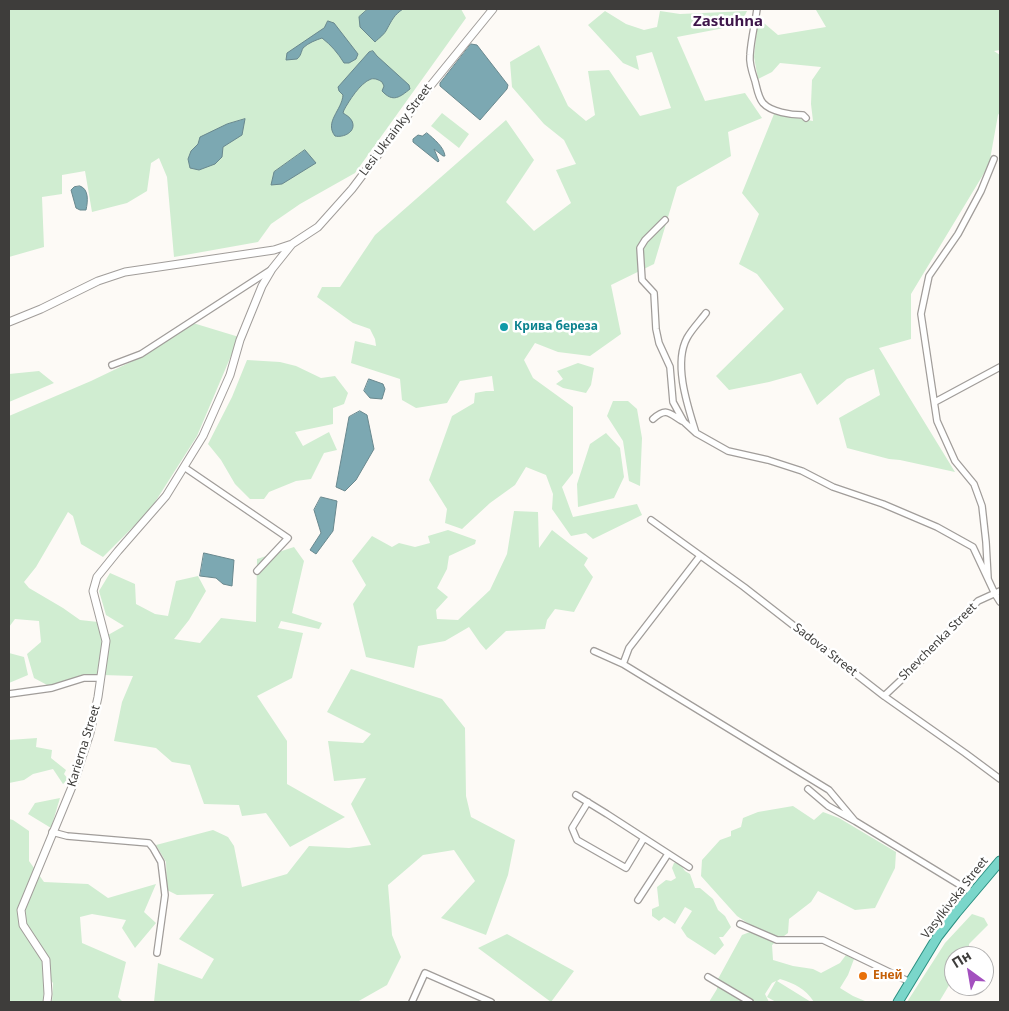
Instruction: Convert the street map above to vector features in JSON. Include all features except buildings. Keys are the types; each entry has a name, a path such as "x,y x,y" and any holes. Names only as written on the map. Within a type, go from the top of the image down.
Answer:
{"main road":[{"name":"Vasylkivska Street","path":"898,1002 938,936 1000,861"}],"street":[{"name":"Lesi Ukrainky Street","path":"184,467 203,436 230,375 243,334 262,286 274,266 292,244 318,227 352,189 423,95 493,9"},
{"path":"757,9 750,66 759,96 767,106 778,111 803,115 806,118"},
{"path":"988,580 982,506 974,484 956,461 937,421 921,314 929,276 958,234 981,191 994,159"},
{"path":"665,220 640,248 642,280 654,293 656,329 659,343 670,367 673,402 684,422"},
{"name":"Lesi Ukrainky Street","path":"9,322 98,281 125,272 270,250 292,244"},
{"path":"112,365 141,354 274,266 275,256 270,250"},
{"path":"696,433 682,379 682,353 687,338 706,313"},
{"path":"935,402 1000,367"},
{"path":"653,420 658,414 668,412 684,422 696,433 728,451 768,460 802,471 833,487 883,504 937,527 973,547 988,580 997,592 1000,602"},
{"path":"184,467 288,538 257,571"},
{"name":"Karierna Street","path":"47,1002 46,960 23,925 21,910 74,782 90,733 98,697 106,641 93,591 97,578 166,496 184,467"},
{"name":"Sadova Street","path":"651,520 744,587 884,696 1000,779"},
{"path":"973,547 986,542"},
{"path":"623,664 629,648 700,556"},
{"name":"Shevchenka Street","path":"884,696 978,602 997,592"},
{"path":"594,651 623,664 829,790 855,821"},
{"path":"9,694 52,688 84,678 100,678"},
{"path":"808,789 828,806 973,893"},
{"path":"576,795 689,868"},
{"path":"588,802 572,828 577,840 626,868 644,838"},
{"path":"52,832 67,836 149,843 161,862 165,895 157,953"},
{"path":"638,900 668,854"},
{"path":"740,924 777,940 823,940 910,982"},
{"path":"412,1002 425,973 491,1002"},
{"path":"708,977 750,1002"}],"green space":[{"path":"9,9 461,9 466,18 355,173 300,204 271,224 258,242 174,257 167,177 159,158 151,163 147,191 127,203 92,212 85,171 62,175 62,194 42,197 44,247 9,257"},
{"path":"817,9 1000,9 1000,50 994,51 1000,55 1000,112 989,165 911,294 911,339 879,348 955,472 889,459 847,448 839,418 880,395 874,369 847,379 817,405 801,373 729,390 716,376 784,309 757,274 739,264 759,214 742,193 774,114 813,121 811,104 812,80 821,67 780,63 772,72 758,79 754,57 758,18 778,35 826,27"},
{"path":"605,11 626,24 644,30 657,27 660,11 680,14 747,11 740,25 677,37 705,101 745,93 762,118 728,132 731,156 677,187 654,264 611,285 621,334 590,356 558,352 535,343 524,360 533,378 573,407 573,473 562,487 573,517 637,504 642,515 593,539 586,533 571,536 552,509 553,494 546,475 526,467 515,485 490,503 462,529 445,523 447,509 429,480 452,416 474,403 475,393 494,391 492,376 460,381 447,403 416,408 402,400 400,379 351,363 355,341 376,346 370,329 353,323 317,297 322,287 340,287 375,235 506,120 534,160 506,202 534,231 571,203 556,170 576,164 564,140 544,124 512,87 510,62 539,45 568,106 586,121 595,115 588,71 609,70 640,116 671,108 652,52 636,56 639,70 623,63 588,25"},
{"path":"442,113 469,134 459,148 431,126"},
{"path":"193,323 239,337 197,436 150,510 103,557 81,544 73,516 68,512 36,567 24,582 29,588 80,620 98,622 102,643 97,674 82,676 49,686 34,678 27,654 41,642 39,621 15,619 9,627 9,416 139,358"},
{"path":"247,360 280,362 296,366 321,378 335,376 348,393 344,404 333,408 333,424 295,432 303,446 329,432 337,450 324,453 311,479 296,481 269,492 264,499 250,499 235,484 221,460 208,444 232,397"},
{"path":"578,363 594,368 591,385 586,393 563,388 556,384 563,379 557,371"},
{"path":"39,371 54,383 9,402 9,374"},
{"path":"613,401 628,401 637,409 642,438 640,486 629,481 623,441 607,416"},
{"path":"606,433 620,448 624,477 614,498 578,507 577,484 590,444"},
{"path":"514,511 538,512 539,548 552,530 588,558 584,565 593,577 574,612 555,609 547,620 545,629 506,631 486,650 469,627 445,641 418,646 414,668 366,657 353,604 366,585 352,561 372,536 392,547 399,543 415,547 430,543 428,536 448,530 476,540 475,544 449,556 447,569 437,588 448,597 436,610 437,619 458,620 490,590 507,554"},
{"path":"294,547 304,561 292,613 322,623 319,629 281,621 278,628 303,633 292,678 257,696 287,741 287,784 345,817 290,847 266,813 242,816 239,805 204,804 190,765 172,762 156,748 114,741 122,702 133,676 103,675 108,635 124,626 106,615 99,591 110,573 135,584 136,604 155,614 168,616 176,581 198,576 206,591 189,620 174,639 200,643 221,618 256,622 257,559"},
{"path":"9,653 24,657 28,675 9,683"},
{"path":"351,669 442,699 465,728 466,796 471,817 515,840 508,875 486,935 441,918 475,881 454,850 423,855 388,885 392,935 401,957 387,985 357,1002 154,1002 158,963 202,979 214,959 179,939 214,894 177,895 167,890 166,862 156,845 213,830 228,837 234,846 242,887 287,874 309,846 349,848 371,845 351,804 366,778 334,781 328,741 363,743 371,734 327,712"},
{"path":"37,738 36,747 52,750 51,758 66,770 64,774 68,779 63,784 53,769 33,774 24,780 9,783 9,740"},
{"path":"60,798 51,828 28,814 35,803"},
{"path":"793,806 814,820 823,812 839,818 896,852 895,868 875,908 855,910 818,891 811,902 789,919 788,933 772,945 773,960 813,969 821,973 840,963 846,955 854,959 848,975 840,988 865,1001 814,1002 799,987 780,979 777,981 811,1002 776,1002 767,997 776,981 772,983 765,994 769,1002 709,1002 717,989 718,979 742,935 750,932 752,926 737,916 701,876 702,860 720,840 731,836 731,831 741,827 743,818 758,812"},
{"path":"9,819 29,831 29,861 44,882 88,884 108,898 156,884 144,912 156,923 135,948 122,928 126,920 92,914 80,917 82,943 126,962 118,997 123,1002 52,1002 53,983 46,975 43,1002 9,1002"},
{"path":"678,861 685,871 690,874 695,888 700,888 713,899 718,910 725,916 731,927 723,937 719,937 724,945 715,955 687,937 681,928 692,911 685,907 675,924 664,917 659,921 652,916 652,909 659,906 657,887 666,880 671,881 676,878 672,868 674,863"},
{"path":"972,914 984,918 988,925 969,946 944,946 944,994 939,1002 907,1002 945,943"},
{"path":"507,934 574,971 551,1002 478,948"}],"water":[{"path":"368,9 403,9 392,20 385,33 375,42 360,27 359,17"},
{"path":"328,21 334,23 358,54 356,59 349,63 344,63 334,49 322,38 305,46 297,59 286,60 287,53 324,28"},
{"path":"471,44 477,45 508,85 507,89 480,120 440,86 440,83"},
{"path":"373,51 409,85 410,89 400,96 393,98 382,91 384,86 381,81 371,79 367,81 355,93 343,113 352,121 353,128 345,135 335,136 331,126 343,95 338,87 369,52"},
{"path":"245,119 242,135 223,147 222,157 215,164 199,170 190,168 188,159 191,151 198,144 200,137 227,124"},
{"path":"427,133 443,149 445,156 434,149 438,162 413,142 413,139 418,135 422,136"},
{"path":"305,150 316,163 282,184 271,185 274,172"},
{"path":"80,186 86,193 86,210 76,208 71,190 74,187"},
{"path":"369,379 383,384 385,389 382,399 370,398 364,391"},
{"path":"360,411 367,415 374,449 356,480 345,491 336,487 349,417"},
{"path":"321,497 337,501 333,531 316,554 310,550 321,533 314,510"},
{"path":"204,553 234,560 232,586 223,584 216,578 200,576"}],"place":[{"name":"Крива береза","path":"504,327"},
{"name":"Еней","path":"863,976"}],"district":[{"name":"Zastuhna","path":"728,22"}]}
